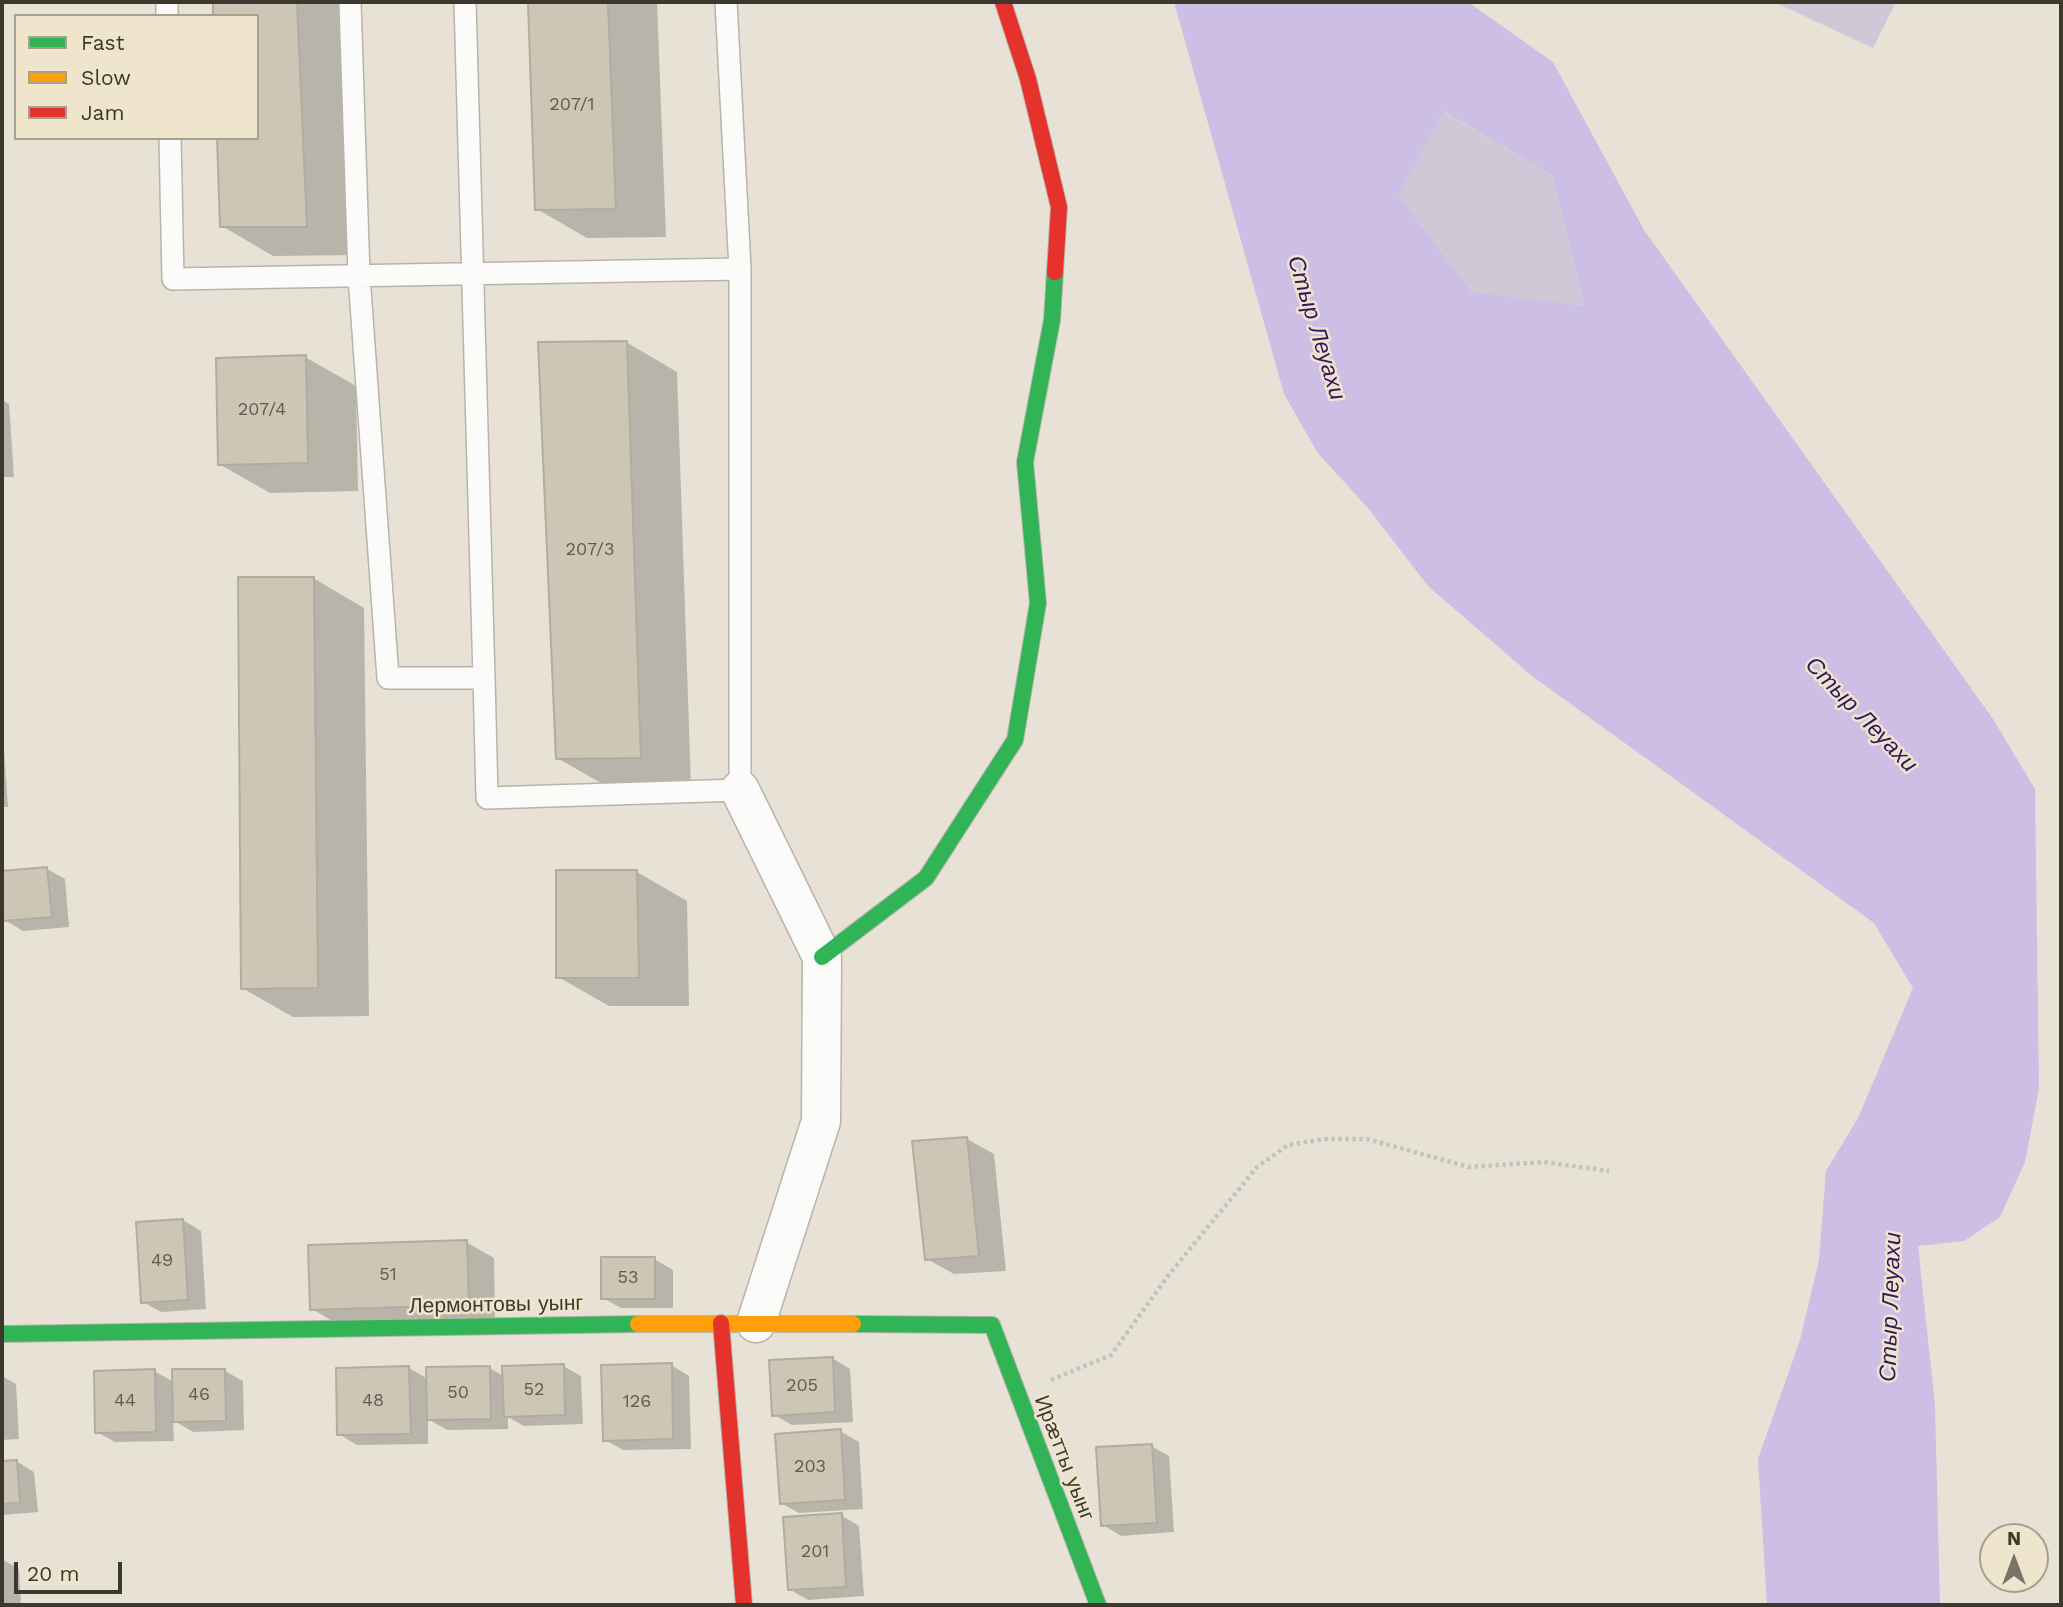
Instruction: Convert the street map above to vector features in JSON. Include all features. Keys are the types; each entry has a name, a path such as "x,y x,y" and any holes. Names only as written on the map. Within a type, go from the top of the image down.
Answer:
{"street":[{"path":"822,957 926,878 1015,740 1038,603 1025,462 1052,320 1059,207 1028,79 1003,2"},
{"path":"740,790 822,957 821,1121 738,1323 744,1605"},
{"name":"Лермонтовы уынг","path":"2,1334 738,1323 992,1325"},
{"name":"Ирæтты уынг","path":"992,1325 1098,1605"}],"lane":[{"path":"350,2 359,276 388,678 484,678"},
{"path":"465,2 475,274 487,798 740,790 740,269 726,2"},
{"path":"170,140 173,279 740,269"}],"path":[{"path":"1017,1393 1111,1355 1167,1277 1257,1167 1288,1145 1324,1139 1367,1139 1469,1167 1544,1162 1609,1171"}],"shaded area":[{"path":"1774,2 1896,2 1873,48"},
{"path":"1442,111 1552,175 1584,307 1472,292 1399,196"}],"water":[{"name":"Стыр Леуахи","path":"1174,2 1468,2 1553,62 1644,230 1993,719 2035,789 2039,1089 2025,1162 2000,1217 1964,1241 1918,1246 1935,1405 1940,1605 1767,1605 1758,1459 1800,1340 1819,1260 1826,1171 1858,1118 1913,988 1874,923 1532,676 1428,586 1368,508 1317,452 1284,394","holes":["1443,111 1552,175 1584,306 1472,292 1399,196"]}],"building":[{"path":"213,2 297,2 307,227 220,227 217,140 259,140 259,14 213,14"},
{"path":"528,2 608,2 616,209 535,210"},
{"path":"627,341 641,758 556,759 538,342"},
{"path":"306,355 308,463 218,465 216,358"},
{"path":"238,577 314,577 318,988 241,989"},
{"path":"47,867 52,917 3,921 2,871"},
{"path":"556,870 637,870 639,978 556,978"},
{"path":"967,1137 979,1256 925,1260 912,1141"},
{"path":"183,1219 188,1300 141,1303 136,1222"},
{"path":"467,1240 469,1305 310,1310 308,1245"},
{"path":"601,1257 655,1257 655,1299 601,1299"},
{"path":"833,1357 835,1412 772,1416 769,1360"},
{"path":"672,1363 673,1439 603,1441 601,1365"},
{"path":"564,1364 565,1415 504,1417 502,1366"},
{"path":"409,1366 411,1434 337,1435 336,1368"},
{"path":"490,1366 491,1419 427,1420 426,1367"},
{"path":"155,1369 156,1432 95,1433 94,1371"},
{"path":"172,1369 225,1369 226,1421 173,1422"},
{"path":"841,1429 845,1500 780,1504 775,1434"},
{"path":"1152,1444 1157,1523 1101,1526 1096,1447"},
{"path":"17,1460 20,1503 2,1504 2,1461"},
{"path":"842,1513 846,1587 788,1590 783,1517"},
{"path":"2,1559 4,1605 2,1605"}],"traffic: fast":[{"path":"822,957 926,878 1015,740 1038,603 1025,462 1052,320 1055,272"},
{"path":"2,1334 638,1324"},
{"path":"853,1324 992,1325 1098,1605"}],"traffic: slow":[{"path":"638,1324 853,1324"}],"traffic: jam":[{"path":"1003,2 1028,79 1059,207 1055,272"},
{"path":"721,1323 744,1605"}]}
